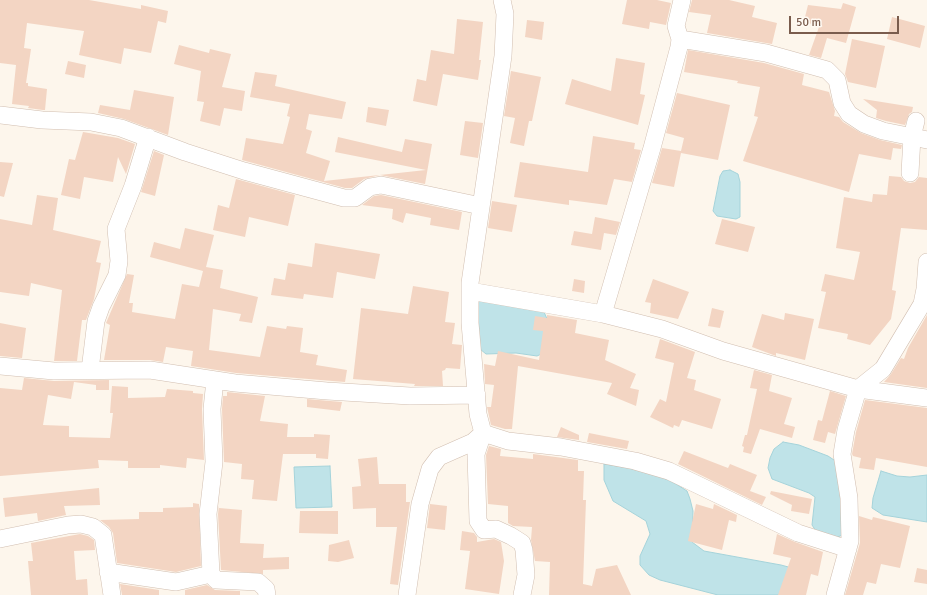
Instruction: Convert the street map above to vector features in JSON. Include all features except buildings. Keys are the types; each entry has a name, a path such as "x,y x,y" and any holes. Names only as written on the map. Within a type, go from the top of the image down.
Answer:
{"street":[{"path":"502,0 505,14 504,56 481,206 470,291 470,323 480,422 483,433 476,454 478,521 484,530 496,529 522,543 526,575 522,595"},
{"path":"603,314 652,148 679,47 680,39 676,26 682,0"},
{"path":"680,39 766,53 827,70 837,80 842,104 849,114 864,124 918,133 910,173"},
{"path":"0,115 42,120 91,122 122,128 185,152 244,171 344,198 354,198 370,187 381,185 481,206"},
{"path":"90,370 96,321 100,307 117,275 119,261 116,229 133,186 148,137"},
{"path":"835,595 850,540 849,498 842,454 846,430 858,389 883,369 922,304 925,289 927,262"},
{"path":"470,291 603,314 662,329 723,351 858,389 927,398"},
{"path":"0,366 54,371 150,370 261,386 410,396 477,395"},
{"path":"215,380 212,409 214,462 208,514 211,574 216,580 258,582 266,589 267,595"},
{"path":"483,433 508,441 561,447 634,460 669,471 798,533 848,549"},
{"path":"407,595 420,504 430,469 439,457 473,442 483,433"},
{"path":"0,540 68,525 81,524 93,527 103,535 112,595"},
{"path":"108,572 176,582 211,574"}],"water":[{"path":"730,170 738,174 740,182 740,217 736,219 717,216 713,211 720,176 723,171"},
{"path":"480,297 544,312 548,321 548,351 537,356 516,353 486,354 480,349 475,310"},
{"path":"783,442 799,445 828,456 843,466 842,535 834,539 818,534 812,525 815,497 809,493 772,479 768,468 770,458 774,449"},
{"path":"604,464 630,468 664,478 687,491 693,511 692,542 704,551 792,568 796,595 718,595 660,580 649,575 640,565 640,556 650,534 646,521 613,501 604,480"},
{"path":"330,466 332,507 296,508 294,467"},
{"path":"881,471 897,476 910,477 927,475 927,522 883,515 872,508 873,498"}]}
